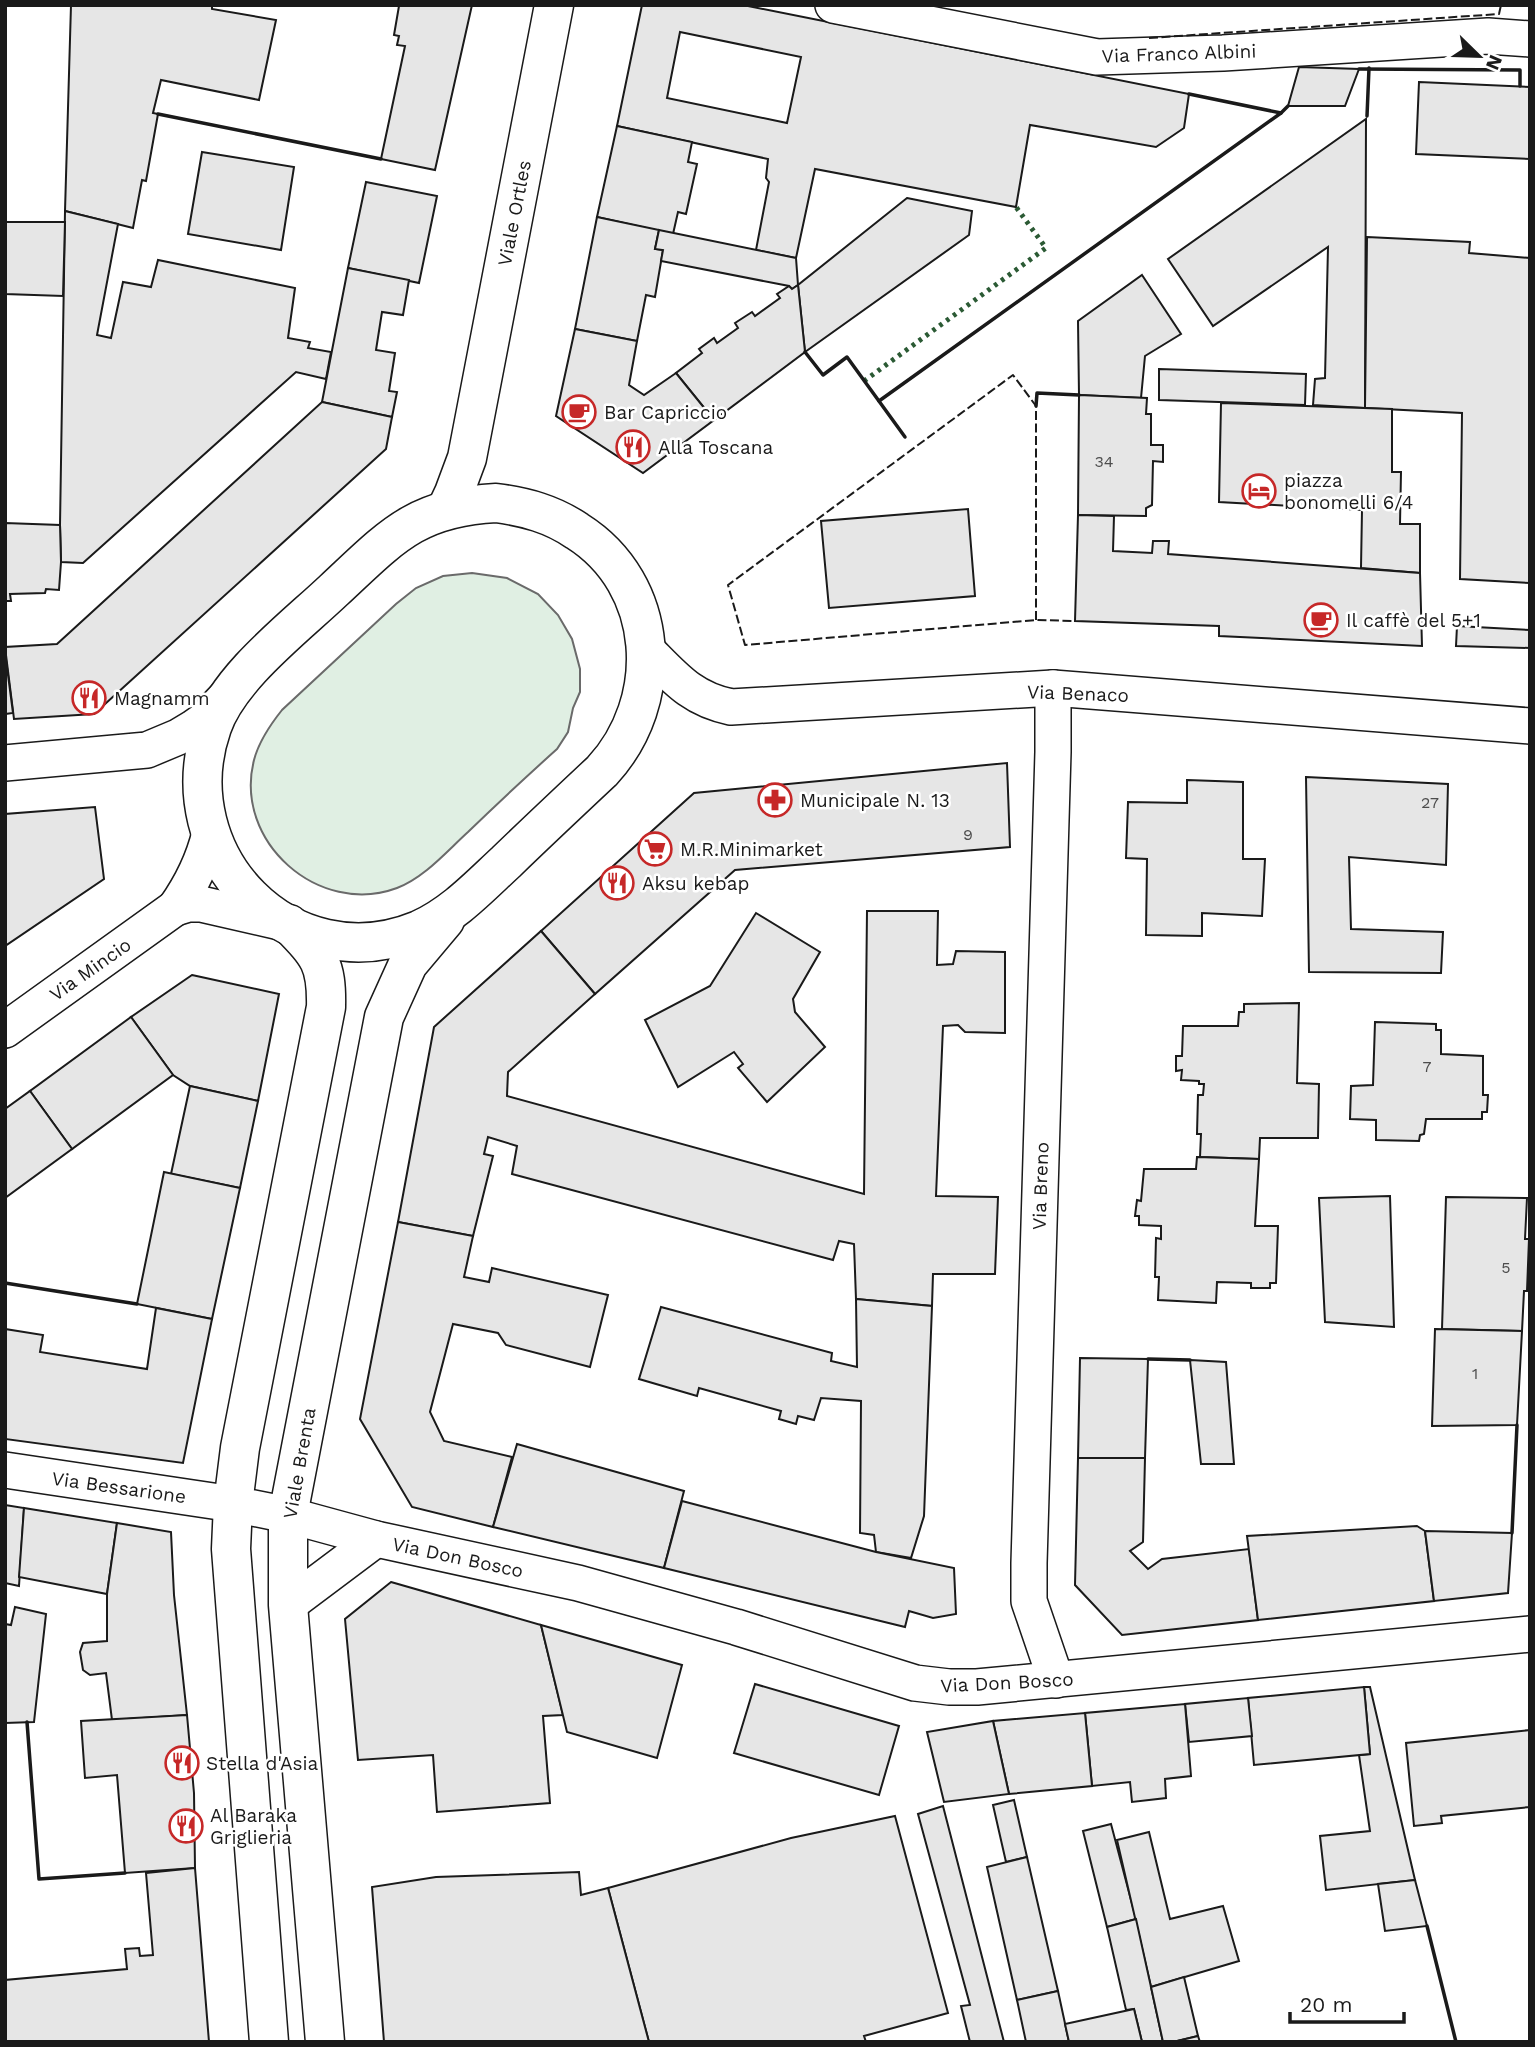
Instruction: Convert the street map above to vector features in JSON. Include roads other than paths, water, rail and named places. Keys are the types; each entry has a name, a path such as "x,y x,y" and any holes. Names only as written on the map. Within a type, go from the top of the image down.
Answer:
{"street":[{"name":"Viale Ortles","path":"446,510 467,458 554,5"},
{"name":"Via Franco Albini","path":"833,5 1097,57 1223,53 1488,36 1530,39"},
{"name":"Viale Ortles","path":"474,421 480,454 486,468 502,490 521,506"},
{"path":"5,763 147,750 193,728 203,721 250,669 379,548 417,520 471,504 521,506 580,532 606,555 631,593 639,614 646,649 642,701 633,726 613,760 453,911 420,929 374,941 334,939 310,934 289,925 247,895 223,863 209,833 202,785 203,765 212,725 231,692"},
{"name":"Via Benaco","path":"646,649 691,692 714,704 731,707 1053,688 1530,726"},
{"name":"Via Breno","path":"1053,688 1029,1601 1056,1680"},
{"name":"Via Mincio","path":"5,1030 175,908 190,888 203,859 209,833"},
{"path":"175,908 201,904 289,925 311,947 327,980 326,1007 240,1448 233,1504 231,1549 269,2042"},
{"name":"Viale Brenta","path":"325,2042 288,1605 288,1514 384,1017 408,964 453,911"},
{"name":"Via Bessarione","path":"5,1470 233,1504"},
{"name":"Via Don Bosco","path":"233,1504 288,1514 376,1539 578,1583 736,1627 915,1683 949,1687 1056,1680 1530,1634"},
{"name":"Via Don Bosco","path":"288,1605 376,1539"}],"place":[{"name":"Bar Capriccio","path":"579,412"},
{"name":"Alla Toscana","path":"633,447"},
{"name":"piazza bonomelli 6/4","path":"1259,491"},
{"name":"Il caffè del 5+1","path":"1321,620"},
{"name":"Magnamm","path":"89,698"},
{"name":"Municipale N. 13","path":"775,800"},
{"name":"M.R.Minimarket","path":"655,849"},
{"name":"Aksu kebap","path":"617,883"},
{"name":"Stella d'Asia","path":"182,1763"},
{"name":"Al Baraka Griglieria","path":"186,1826"}]}
